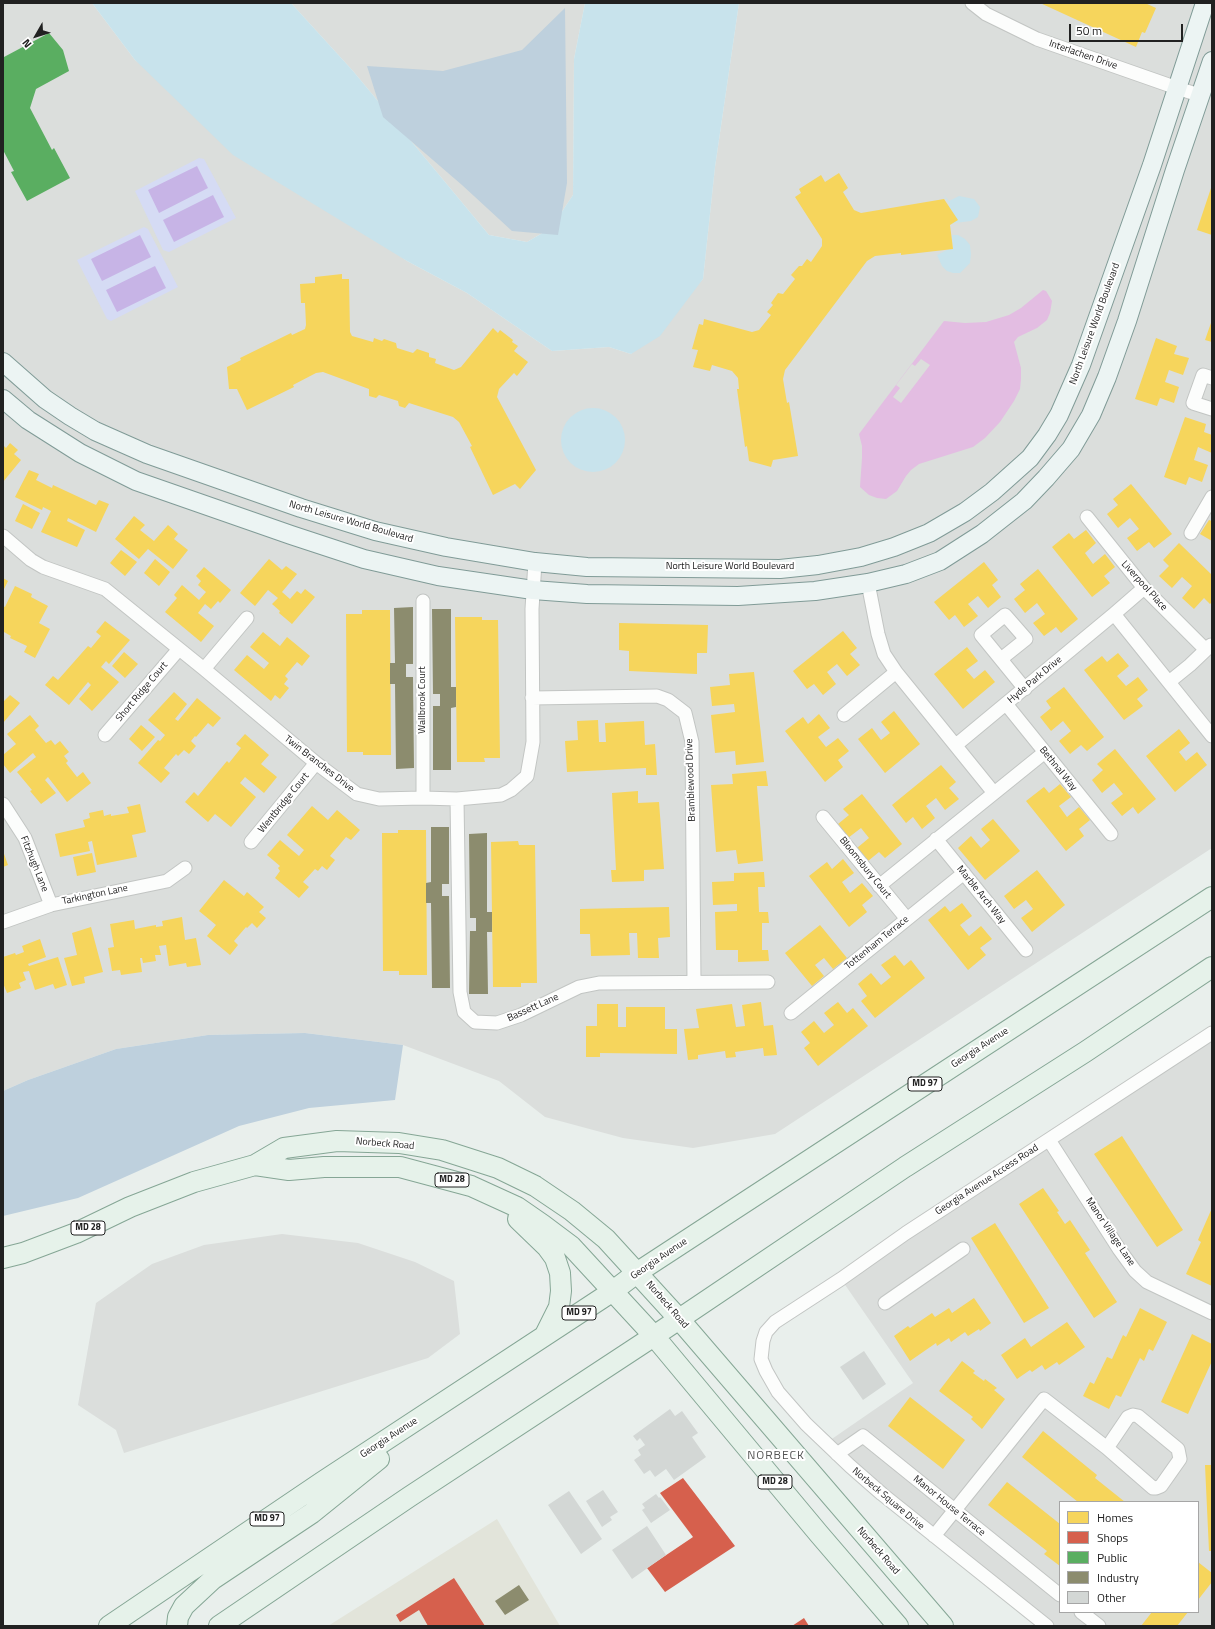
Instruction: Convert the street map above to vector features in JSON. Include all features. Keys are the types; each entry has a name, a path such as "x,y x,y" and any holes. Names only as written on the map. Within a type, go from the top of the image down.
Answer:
{"main road":[{"name":"Georgia Avenue","path":"109,1626 427,1413 613,1291 638,1272 1212,897"},
{"path":"219,1626 409,1497 654,1336 905,1167 1085,1052 1212,967"},
{"name":"Norbeck Road","path":"3,1258 23,1253 76,1234 130,1207 194,1182 255,1166 284,1148 337,1141 399,1143 442,1150 498,1168 535,1186 572,1211 606,1239 638,1272 679,1319 943,1626"},
{"name":"Norbeck Road","path":"255,1166 289,1170 324,1167 400,1167 471,1186 517,1207 571,1246 654,1336 818,1534 898,1626"},
{"path":"497,1198 547,1247 555,1258 560,1273 561,1291 558,1307 545,1336"},
{"path":"177,1626 178,1618 184,1606 213,1579 312,1513 394,1446 427,1413"}],"street":[{"name":"Interlachen Drive","path":"972,3 986,14 1037,39 1199,95"},
{"name":"North Leisure World Boulevard","path":"3,362 40,394 70,416 96,431 147,454 301,508 375,531 446,548 535,562 587,567 780,569 818,565 861,557 894,547 929,533 965,512 987,496 1030,458 1047,435 1059,415 1082,365 1152,165 1205,3"},
{"path":"3,399 28,420 80,453 136,481 284,533 364,559 438,576 533,590 586,594 738,596 815,591 868,583 906,574 940,561 982,534 1024,501 1070,449 1091,415 1107,377 1127,321 1199,95 1212,61"},
{"path":"1212,378 1203,375 1193,403 1212,409"},
{"path":"1191,533 1212,497"},
{"name":"Liverpool Place","path":"1087,517 1144,588 1209,647"},
{"name":"Twin Branches Drive","path":"3,536 31,560 44,567 104,589 204,669 316,763 357,794 379,799 457,799 500,795 511,790 527,776 533,742 533,590 535,562"},
{"path":"868,583 878,634 884,654 896,672 994,793"},
{"name":"Hyde Park Drive","path":"956,746 1144,588"},
{"name":"Wallbrook Court","path":"423,601 423,798"},
{"path":"1114,614 1212,736"},
{"path":"204,669 246,618"},
{"path":"1169,682 1209,647"},
{"name":"Short Ridge Court","path":"105,735 179,649"},
{"path":"1001,659 1025,688"},
{"path":"844,716 896,672"},
{"name":"Bramblewood Drive","path":"532,698 656,696 668,700 685,713 692,742 694,982"},
{"name":"Bethnal Way","path":"1006,704 1111,834"},
{"path":"879,886 1045,752"},
{"name":"Wentbridge Court","path":"252,842 316,763"},
{"name":"Bassett Lane","path":"457,799 460,992 464,1012 475,1022 497,1023 515,1017 579,986 600,983 768,982"},
{"name":"Fitzhugh Lane","path":"3,804 25,838 51,904"},
{"name":"Bloomsbury Court","path":"823,817 907,919"},
{"name":"Marble Arch Way","path":"936,840 1026,950"},
{"name":"Tarkington Lane","path":"3,922 51,904 167,881 185,868"},
{"name":"Tottenham Terrace","path":"791,1013 964,873"},
{"name":"Georgia Avenue Access Road","path":"766,1332 775,1322 841,1279 906,1233 1212,1033"},
{"name":"Manor Village Lane","path":"1049,1140 1119,1249 1135,1271 1147,1282 1212,1313"},
{"path":"884,1303 963,1249"},
{"name":"Norbeck Square Drive","path":"766,1332 763,1341 761,1359 778,1392 806,1424 837,1454 882,1494 934,1536 1044,1399 1107,1448 1153,1488 1161,1486 1180,1459 1178,1449 1138,1416 1133,1415 1128,1417 1107,1448"},
{"name":"Manor House Terrace","path":"837,1454 863,1436 1059,1594"},
{"path":"934,1536 1047,1626"},
{"path":"1082,1613 1099,1626"}],"shaded area":[{"path":"3,3 92,3 135,60 407,261 467,293 552,351 609,347 631,354 703,279 715,167 739,3 1212,3 1212,848 775,1134 693,1148 623,1138 545,1117 499,1081 403,1045 305,1033 208,1035 116,1049 28,1080 3,1091"},
{"path":"92,3 291,3 353,71 489,235 527,242 551,228 573,195 574,59 585,3 739,3 715,167 703,279 660,336 631,354 609,347 552,351 467,293 407,261 233,155 135,60"},
{"path":"291,3 585,3 574,59 573,195 551,228 527,242 489,235 353,71"},
{"path":"565,8 567,183 558,235 512,231 462,185 383,117 367,66 443,71 522,50"},
{"path":"199,158 204,159 236,218 169,252 163,250 135,191"},
{"path":"197,166 208,188 159,213 148,190"},
{"path":"943,194 949,201 959,196 974,199 980,207 978,217 971,221 947,224 943,210 950,205"},
{"path":"213,195 224,217 174,242 163,220"},
{"path":"144,227 148,229 178,287 111,321 107,319 77,260"},
{"path":"140,235 151,257 102,281 91,259"},
{"path":"952,235 958,235 965,239 970,245 970,263 960,273 947,271 942,266 937,255 953,247"},
{"path":"155,266 166,288 117,312 106,290"},
{"path":"1043,290 1046,291 1052,301 1050,313 1047,320 1037,328 1018,337 1014,342 1021,368 1020,389 1000,422 985,438 973,447 919,464 906,476 897,491 886,499 869,495 860,487 862,446 859,434 944,321 965,323 986,322 1009,315 1021,308"},
{"path":"593,408 611,414 619,422 625,440 619,458 611,466 593,472 575,466 567,458 561,440 567,422 575,414"},
{"path":"1212,1032 1212,1626 1047,1626 826,1443 913,1383 841,1279"},
{"path":"305,1033 403,1045 395,1100 309,1108 239,1126 78,1198 3,1216 3,1091 28,1080 116,1049 208,1035"},
{"path":"282,1234 358,1243 415,1262 454,1281 460,1334 428,1358 124,1453 116,1430 78,1405 96,1303 152,1264 204,1245"},
{"path":"497,1519 560,1626 328,1626"}],"pier":[{"path":"921,359 930,365 901,403 893,397 900,388 896,385 912,364 915,366"}],"building: Homes":[{"path":"1040,3 1145,3 1156,8 1145,33 1142,32 1136,47"},
{"path":"839,173 848,188 843,192 854,210 861,213 944,199 958,220 950,225 953,249 901,255 901,253 875,256 867,261 785,370 783,379 787,403 789,402 798,456 773,460 771,467 749,461 747,446 745,447 737,389 739,389 738,378 732,371 712,365 710,371 693,367 698,350 692,349 699,324 703,325 704,319 752,332 759,330 771,315 767,312 773,305 771,303 778,293 783,294 795,279 791,275 799,266 802,266 807,259 811,262 822,246 822,239 795,197 801,193 799,189 821,175 825,182"},
{"path":"1212,185 1212,235 1197,230"},
{"path":"342,274 342,279 349,279 350,332 352,336 373,342 374,338 382,341 384,339 396,343 397,348 413,353 417,349 429,353 429,357 436,359 435,363 454,370 461,367 493,328 498,333 500,330 518,346 514,351 528,362 517,376 514,373 499,389 497,397 536,470 520,489 515,484 493,495 470,447 472,446 459,422 453,417 409,403 405,408 399,406 398,401 379,395 376,398 369,396 369,389 323,372 316,373 293,385 294,387 247,410 237,389 229,389 227,367 241,360 240,358 291,333 292,335 305,329 305,303 301,303 300,284 315,283 315,277"},
{"path":"1212,320 1212,342 1205,340"},
{"path":"1156,338 1177,346 1174,354 1189,358 1183,375 1169,370 1165,382 1179,387 1174,403 1160,398 1157,406 1135,399"},
{"path":"1185,417 1206,424 1204,432 1212,435 1212,453 1198,447 1194,460 1208,465 1202,482 1189,477 1186,485 1164,477"},
{"path":"10,443 18,450 14,454 21,460 3,482 3,445 6,448"},
{"path":"29,470 39,474 36,480 52,488 53,485 96,505 99,500 109,504 96,532 68,518 67,521 85,530 77,547 41,532 51,511 43,507 42,510 15,497"},
{"path":"1131,484 1172,534 1154,548 1149,542 1137,551 1127,538 1139,529 1130,518 1118,528 1107,514 1118,505 1113,499"},
{"path":"23,504 40,513 32,529 15,521"},
{"path":"134,516 145,525 140,530 154,541 168,525 178,534 174,539 188,550 173,569 148,549 139,559 115,539"},
{"path":"1209,520 1212,521 1212,541 1200,534"},
{"path":"1086,530 1096,543 1085,553 1093,564 1105,554 1115,567 1104,576 1110,583 1092,597 1052,547 1069,533 1074,539"},
{"path":"1179,543 1212,575 1212,602 1210,604 1204,598 1194,609 1182,598 1192,586 1182,577 1172,588 1159,576 1169,566 1163,560"},
{"path":"121,550 137,562 125,576 110,563"},
{"path":"155,559 170,572 159,586 144,573"},
{"path":"269,559 282,570 286,566 297,574 282,592 290,599 297,591 301,594 305,589 315,597 292,624 279,613 280,611 272,604 278,598 268,590 255,606 240,593"},
{"path":"984,562 998,580 992,585 1001,597 988,608 978,596 968,604 978,616 964,627 955,615 949,620 934,602"},
{"path":"204,567 231,590 220,603 218,601 211,609 205,604 198,613 214,626 201,642 165,612 177,598 174,595 182,585 199,600 206,592 198,585 201,581 196,576"},
{"path":"1038,569 1078,619 1061,633 1056,627 1044,636 1033,623 1045,614 1037,603 1025,613 1014,599 1025,590 1020,584"},
{"path":"3,578 8,581 3,591"},
{"path":"15,586 32,594 31,597 48,606 39,623 50,629 35,658 24,652 27,646 10,638 11,636 4,632 3,635 3,606 5,607"},
{"path":"362,610 390,610 391,755 363,755 363,752 347,752 346,614 362,614"},
{"path":"455,617 482,617 482,620 498,620 500,758 484,758 485,762 457,762"},
{"path":"105,621 130,640 109,664 106,661 101,667 119,682 92,711 79,699 91,685 88,682 69,705 45,685 53,676 58,680 88,646 91,648 101,636 96,632"},
{"path":"619,623 708,625 707,653 697,653 697,674 629,671 629,651 619,650"},
{"path":"843,631 857,648 850,654 860,665 847,676 837,664 827,672 836,684 823,695 814,684 807,689 793,671"},
{"path":"263,632 280,646 287,637 310,656 302,666 297,662 285,676 288,679 284,684 289,688 280,699 275,695 271,701 234,670 247,655 264,669 269,663 250,647"},
{"path":"967,647 978,661 966,670 974,679 985,670 995,682 963,709 934,674"},
{"path":"124,652 138,664 125,678 112,666"},
{"path":"1118,653 1129,666 1117,676 1126,686 1138,677 1148,690 1137,699 1143,706 1124,720 1084,670 1102,656 1107,662"},
{"path":"754,672 764,762 736,765 735,751 715,753 711,715 735,712 734,704 712,706 710,687 730,685 729,674"},
{"path":"1064,687 1104,737 1087,751 1081,745 1070,754 1059,741 1071,731 1063,721 1051,731 1040,717 1051,708 1046,701"},
{"path":"174,692 187,704 175,719 178,721 197,698 221,718 213,727 208,723 196,737 195,736 191,741 196,746 189,754 184,750 178,756 176,754 164,768 170,773 161,783 138,763 158,740 160,741 165,735 148,720"},
{"path":"10,695 20,703 3,723 3,702"},
{"path":"894,711 920,744 885,773 858,739 872,728 881,740 890,733 881,722"},
{"path":"819,714 830,728 818,737 826,747 838,738 849,751 838,760 843,767 825,782 785,731 803,717 808,724"},
{"path":"30,715 39,726 35,730 46,743 51,740 55,745 60,741 69,752 64,756 68,761 66,763 77,777 83,772 91,783 67,802 48,777 45,780 56,793 41,804 30,791 32,790 17,772 36,757 33,753 10,773 3,764 3,755 16,744 7,734"},
{"path":"598,720 599,742 606,742 605,723 644,721 645,745 655,744 657,775 646,775 646,768 567,772 565,741 578,740 577,721"},
{"path":"141,725 155,737 142,751 129,739"},
{"path":"1179,729 1190,743 1179,752 1186,761 1197,752 1207,765 1175,792 1146,756"},
{"path":"245,734 269,755 261,764 277,777 264,793 245,777 240,783 256,797 231,827 215,814 208,822 185,802 194,792 198,796 227,761 229,763 241,748 236,744"},
{"path":"1115,749 1156,799 1138,814 1133,807 1122,816 1111,803 1123,794 1114,783 1102,793 1092,780 1103,770 1097,764"},
{"path":"941,765 956,782 949,788 959,799 945,810 936,798 926,806 935,818 922,829 913,817 906,823 892,805"},
{"path":"766,771 768,786 757,786 763,861 738,864 736,850 716,852 711,785 733,784 732,774"},
{"path":"1060,784 1071,797 1059,806 1067,817 1079,807 1090,820 1079,829 1084,836 1066,851 1026,801 1044,787 1049,793"},
{"path":"638,791 638,803 659,802 664,869 644,870 644,881 612,882 611,870 616,870 612,793"},
{"path":"862,794 902,844 885,858 879,852 868,861 857,848 869,838 861,828 848,838 838,824 849,815 843,809"},
{"path":"140,804 146,832 132,835 137,857 97,865 92,841 88,842 90,851 60,857 55,834 85,827 83,820 90,818 89,813 103,810 104,816 111,814 111,816 129,813 127,807"},
{"path":"312,806 328,820 337,810 360,830 351,840 346,837 330,856 335,860 327,870 322,866 318,871 315,869 303,882 309,887 299,898 275,878 280,871 278,868 280,866 267,855 280,840 299,856 304,850 287,835"},
{"path":"993,819 1020,851 985,880 958,848 971,836 981,848 990,840 981,829"},
{"path":"398,830 426,830 427,975 399,975 399,971 383,971 382,833 398,833"},
{"path":"518,841 519,845 535,845 537,983 521,983 521,987 493,987 491,842"},
{"path":"3,851 8,865 3,867"},
{"path":"92,853 96,872 77,876 73,857"},
{"path":"843,859 854,873 842,882 850,893 862,883 873,896 862,905 867,912 849,927 809,876 827,862 832,869"},
{"path":"1037,870 1065,905 1032,932 1021,918 1033,909 1026,900 1014,909 1004,896"},
{"path":"764,872 765,887 758,887 759,912 768,912 769,923 762,923 762,950 768,950 769,961 738,962 738,950 716,950 715,912 737,911 737,904 713,905 712,882 734,881 734,873"},
{"path":"224,880 244,896 247,892 264,907 259,912 266,918 257,928 252,923 247,928 246,927 234,941 238,945 230,955 207,936 216,925 199,911"},
{"path":"962,903 972,916 960,925 969,936 981,926 992,939 980,948 986,955 968,970 928,920 945,906 950,912"},
{"path":"669,907 670,937 658,938 659,958 638,958 637,933 629,933 630,955 591,956 590,934 580,934 580,909"},
{"path":"182,917 185,940 196,938 201,965 187,967 186,963 169,966 166,945 159,946 161,955 155,955 156,961 143,963 142,958 140,958 142,972 121,975 120,970 112,971 108,948 114,947 110,924 134,920 135,929 156,925 156,927 163,926 162,921"},
{"path":"820,925 847,958 833,969 824,958 815,965 824,976 812,986 785,953"},
{"path":"91,927 103,972 84,977 85,983 72,986 64,958 77,955 72,933"},
{"path":"40,939 46,957 28,964 29,966 58,957 67,985 55,989 53,984 35,990 29,971 23,972 26,980 19,983 21,988 7,993 3,983 3,957 24,952 22,946"},
{"path":"895,955 904,966 911,960 925,978 875,1018 861,1001 867,996 858,984 871,973 881,985 891,977 881,965"},
{"path":"761,1002 764,1026 773,1025 777,1055 764,1056 763,1048 735,1052 736,1057 726,1058 725,1051 698,1055 698,1059 688,1060 684,1029 699,1028 696,1009 732,1004 736,1027 745,1026 742,1005"},
{"path":"838,1002 847,1013 853,1008 868,1026 818,1066 804,1048 810,1043 801,1032 814,1021 824,1033 834,1025 824,1013"},
{"path":"597,1004 618,1004 618,1027 626,1027 626,1007 665,1007 665,1029 677,1029 677,1054 600,1053 600,1057 586,1057 586,1026 597,1026"},
{"path":"1122,1136 1183,1230 1157,1247 1094,1154"},
{"path":"1043,1188 1059,1211 1057,1212 1065,1224 1070,1220 1090,1250 1085,1253 1117,1302 1094,1318 1019,1204"},
{"path":"1212,1208 1212,1286 1186,1274 1201,1242 1198,1240"},
{"path":"995,1223 1049,1308 1024,1323 971,1238"},
{"path":"974,1298 991,1323 980,1331 979,1329 968,1336 965,1332 951,1342 949,1338 937,1346 936,1343 910,1361 894,1336 908,1326 910,1328 932,1313 935,1317 949,1308 952,1313"},
{"path":"1140,1308 1167,1322 1153,1351 1149,1349 1144,1361 1140,1358 1121,1397 1116,1395 1109,1409 1083,1396 1090,1382 1094,1384 1107,1357 1112,1359 1123,1335 1126,1337"},
{"path":"1067,1322 1085,1347 1059,1365 1057,1362 1045,1370 1042,1365 1032,1372 1030,1370 1017,1379 1001,1355 1025,1338 1031,1347"},
{"path":"1192,1334 1212,1344 1212,1361 1188,1414 1161,1402"},
{"path":"962,1361 975,1371 973,1373 984,1381 985,1379 997,1388 994,1390 1005,1399 982,1429 971,1419 973,1417 939,1391"},
{"path":"910,1397 965,1440 943,1469 888,1426"},
{"path":"1043,1431 1097,1475 1095,1478 1124,1501 1077,1501 1022,1457"},
{"path":"1205,1465 1212,1465 1212,1551 1209,1551"},
{"path":"1007,1482 1059,1523 1059,1565 1044,1554 1047,1551 988,1505"},
{"path":"1199,1563 1212,1573 1212,1582 1199,1599"},
{"path":"1151,1613 1187,1613 1177,1626 1141,1626"}],"building: Shops":[{"path":"683,1478 735,1546 665,1592 647,1568 693,1537 660,1493"},
{"path":"454,1578 485,1626 428,1626 419,1610 400,1622 396,1615"},
{"path":"804,1618 809,1626 792,1626"}],"building: Public":[{"path":"49,33 63,50 69,71 36,89 30,108 52,150 54,148 70,178 27,201 11,172 14,171 3,150 3,55 4,57"}],"building: Industry":[{"path":"413,607 413,664 406,664 406,677 413,677 414,768 396,769 395,684 390,684 390,663 395,663 394,608"},
{"path":"432,609 451,609 451,687 456,687 456,707 451,708 451,770 433,770 433,706 440,706 440,694 433,694"},
{"path":"431,827 449,827 449,884 442,884 442,896 449,896 450,988 432,988 431,903 426,903 426,883 431,882"},
{"path":"487,833 487,912 492,912 492,932 487,932 488,994 469,994 470,931 476,931 476,918 470,918 469,834"},
{"path":"519,1585 529,1600 505,1615 495,1601"}],"building: Other":[{"path":"864,1351 886,1384 863,1400 840,1367"},
{"path":"670,1409 675,1416 682,1411 698,1433 692,1437 706,1457 674,1480 666,1469 655,1477 650,1470 644,1474 634,1460 641,1455 638,1450 645,1445 640,1438 637,1441 633,1436"},
{"path":"603,1490 618,1512 610,1517 612,1520 602,1527 586,1501"},
{"path":"569,1491 602,1539 581,1554 548,1505"},
{"path":"656,1494 670,1510 651,1523 642,1510 645,1508 642,1504"},
{"path":"647,1526 666,1555 632,1579 612,1550"}],"district":[{"name":"NORBECK","path":"776,1456"}]}
